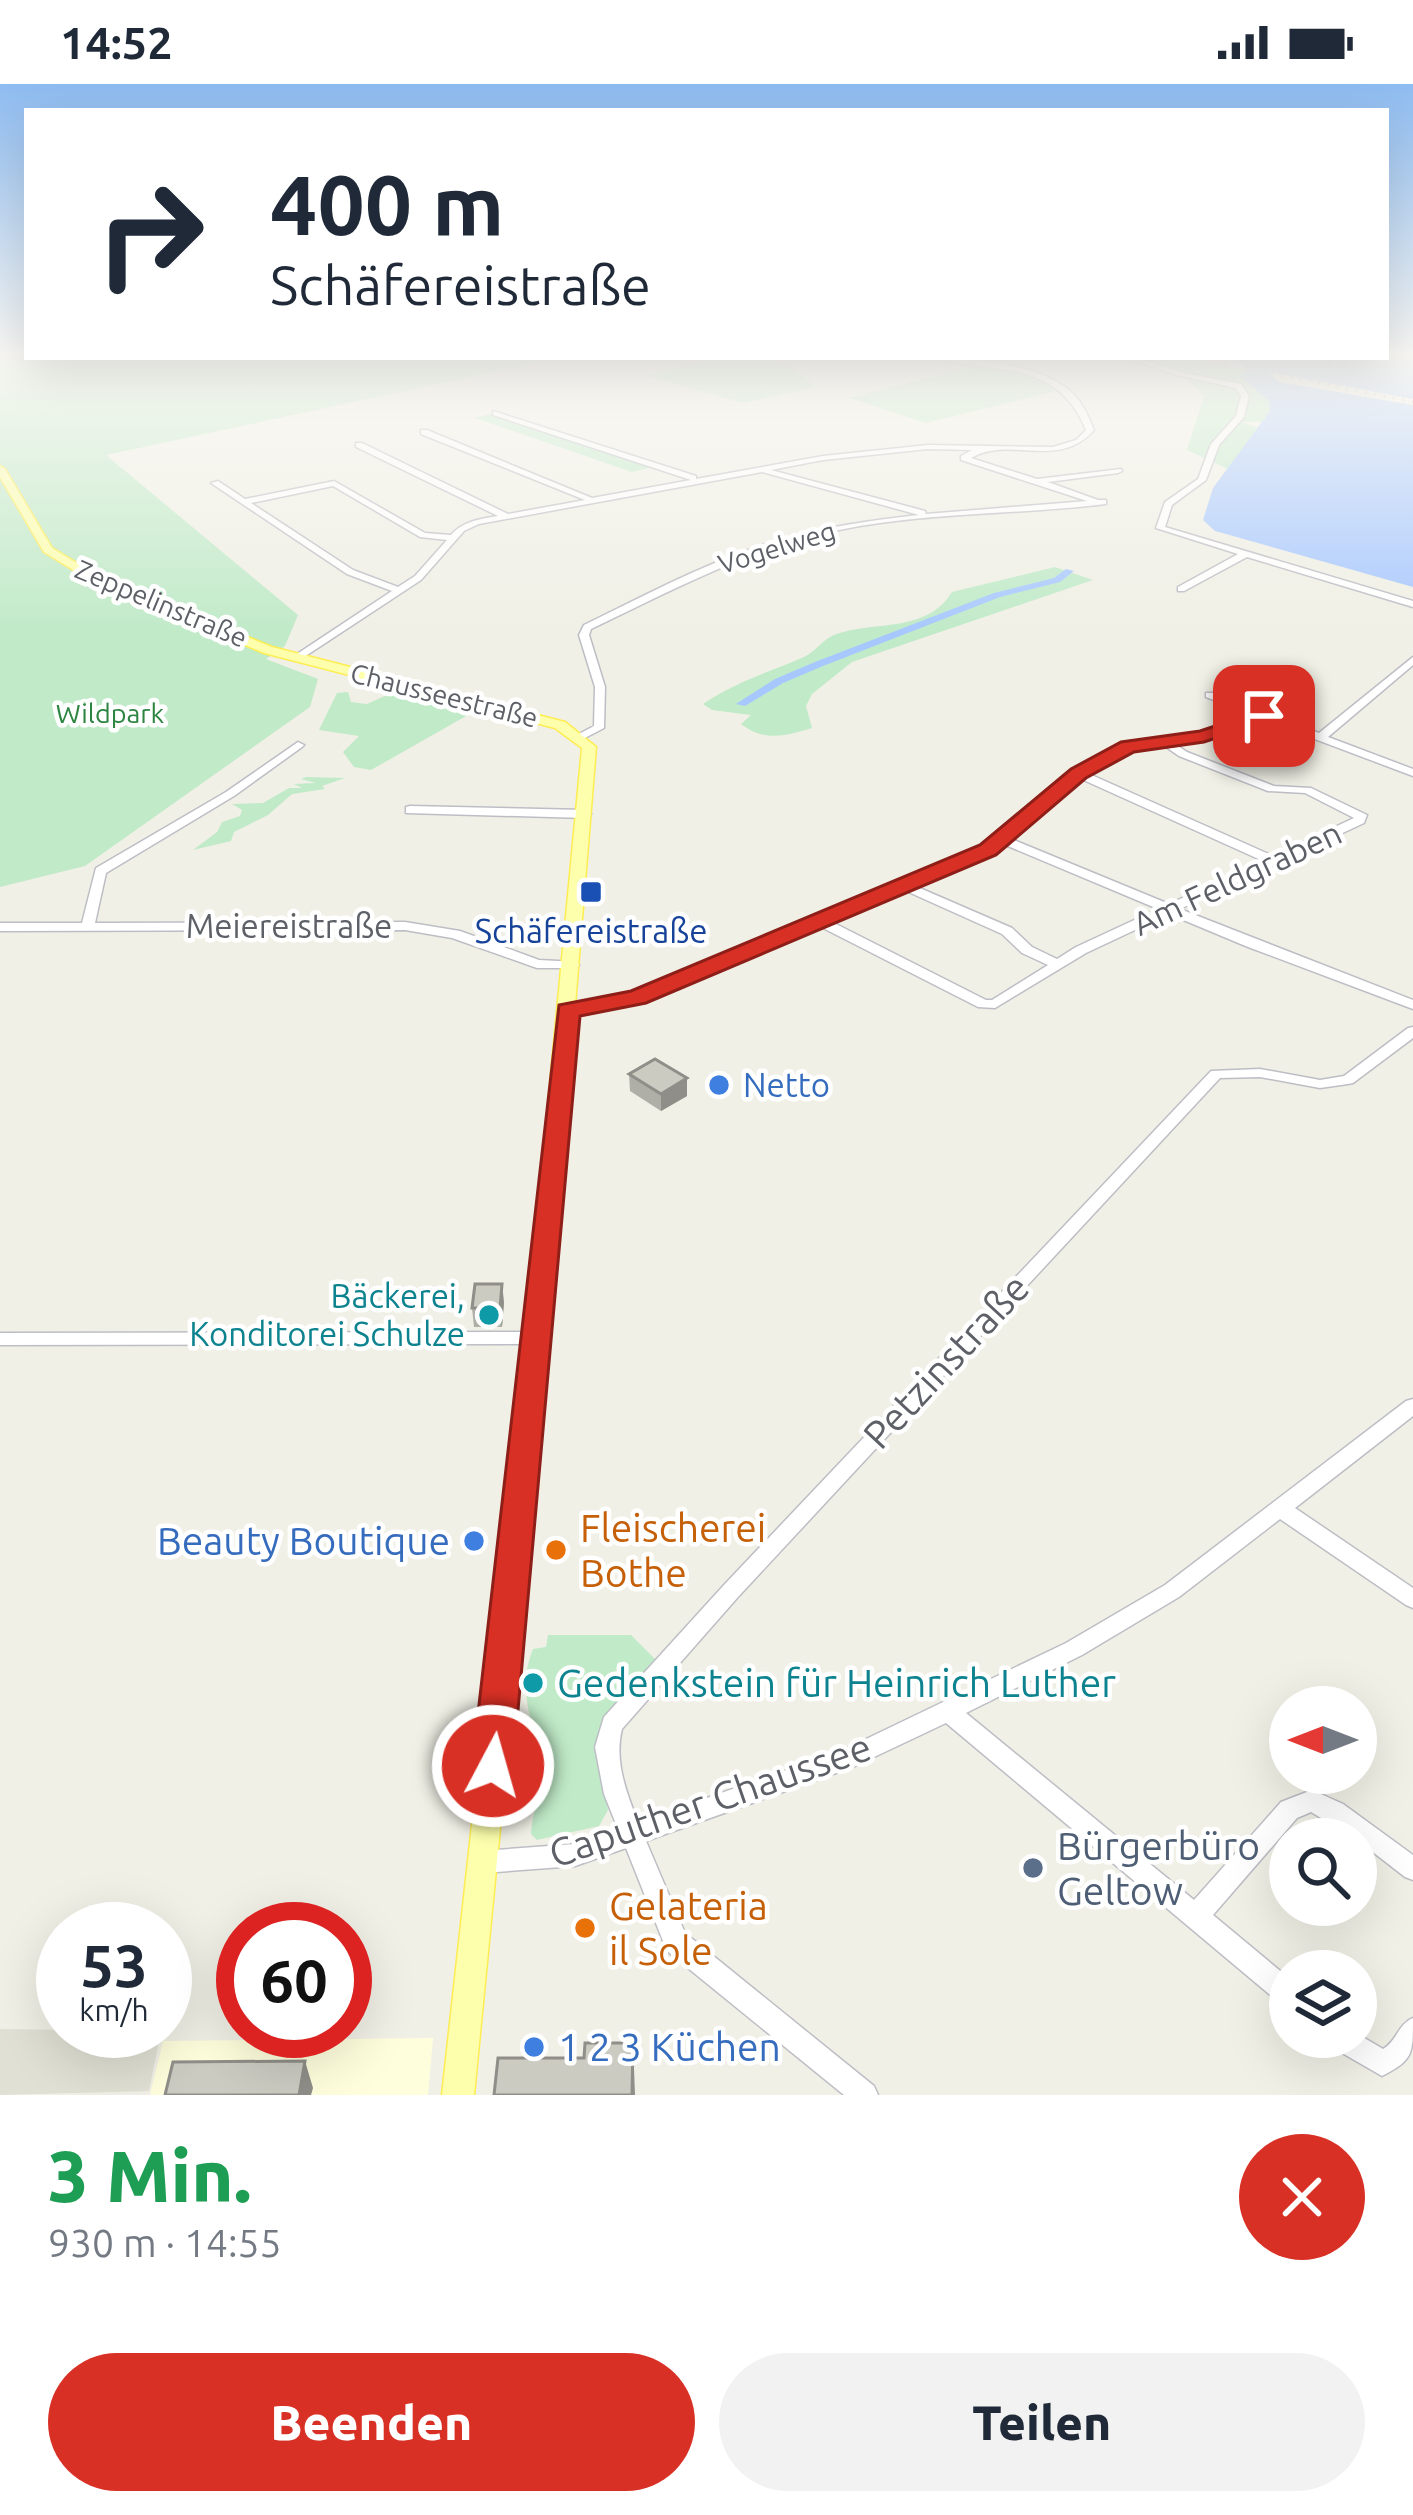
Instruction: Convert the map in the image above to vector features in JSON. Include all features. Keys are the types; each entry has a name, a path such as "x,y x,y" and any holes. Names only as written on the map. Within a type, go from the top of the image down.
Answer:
{"main road":[{"name":"Zeppelinstraße","path":"0,469 42,543 65,563 226,634 298,658"},
{"name":"Chausseestraße","path":"298,658 560,725 580,736 590,756 537,1338 458,2095"}],"street":[{"path":"363,447 506,516"},
{"path":"461,447 588,498"},
{"path":"600,447 698,479"},
{"path":"298,658 438,561 461,529 506,516 698,479 896,450 1061,447"},
{"path":"1214,447 1202,480 1168,504 1160,528 1413,604"},
{"path":"970,462 964,458 967,454 982,449"},
{"path":"896,450 970,462 1030,482 1118,471"},
{"path":"758,469 931,515"},
{"path":"304,473 323,485"},
{"path":"215,482 350,572 400,590"},
{"name":"Vogelweg","path":"580,736 599,728 600,687 584,635 587,627 766,547 839,527 1103,502 1030,482"},
{"path":"243,502 334,483 423,535 454,538"},
{"path":"1181,589 1247,553"},
{"path":"1321,737 1413,660"},
{"path":"1210,695 1413,773"},
{"path":"568,1010 637,998 823,923 1004,840 1078,773 1128,747 1231,730 1264,716"},
{"name":"Am Feldgraben","path":"823,923 983,1004 1007,1001 1058,964 1360,820 1361,815 1307,790 1272,789 1183,754 1162,740"},
{"path":"88,924 100,871 230,794 298,745"},
{"path":"1078,773 1272,860"},
{"path":"410,810 585,814"},
{"path":"1004,840 1413,1005"},
{"path":"905,886 1007,931 1027,950 1058,964"},
{"name":"Meiereistraße","path":"0,927 405,926 455,934 537,964 572,965"},
{"name":"Petzinstraße","path":"865,2095 676,1942 615,1794 606,1747 612,1724 1216,1074 1260,1073 1320,1084 1348,1079 1413,1031"},
{"path":"0,1339 537,1338"},
{"name":"Caputher Chaussee","path":"483,1862 575,1855 845,1760 948,1712 1172,1591 1413,1406"},
{"path":"1280,1508 1413,1599"},
{"path":"948,1712 1269,1977"},
{"path":"1197,1915 1289,1810 1312,1802 1335,1811 1413,1869"},
{"path":"1374,2058 1382,2063 1400,2054 1413,2031"}],"shaded area":[{"path":"0,2029 36,2029 36,2058 156,2058 149,2091 0,2095"},
{"path":"433,2038 428,2095 150,2095 159,2058 192,2058 192,2041 216,2040 216,2058 372,2058 372,2039"}],"green space":[{"name":"Wildpark","path":"0,447 144,447 106,455 298,615 285,646 266,659 318,679 310,707 85,866 0,887"},
{"path":"559,447 594,447 653,467 632,472"},
{"path":"1188,447 1245,447 1228,469"},
{"path":"1055,567 1093,580 852,662 812,694 806,706 812,728 766,735 741,724 751,715 712,710 703,704 804,657 834,635 914,620 941,605 952,592"},
{"path":"398,690 475,711 371,770 354,767 343,752 359,736 319,730 337,693 348,692 351,702 367,704"},
{"path":"345,778 322,786 325,789 292,794 268,815 234,832 231,841 193,850 217,832 222,822 240,816 242,810 232,804 263,803 289,788 302,788 294,784 316,783 301,779"},
{"path":"548,1635 631,1635 660,1664 598,1749 608,1810 599,1826 537,1840 531,1834 541,1770 526,1680 533,1649 546,1647"}],"water":[{"path":"1243,447 1413,447 1413,587 1215,531 1203,520 1213,488"}],"building":[{"path":"655,1059 687,1078 661,1094 629,1074"},
{"path":"475,1284 502,1284 500,1308 472,1308"},
{"path":"585,2043 633,2043 632,2095 494,2095 498,2058 584,2058"},
{"path":"305,2061 299,2095 165,2095 173,2062"}],"waterway":[{"path":"741,704 819,664 997,595 1057,580 1069,571"}],"place":[{"name":"Schäfereistraße","path":"591,892"},
{"name":"Netto","path":"719,1085"},
{"name":"Bäckerei, Konditorei Schulze","path":"489,1315"},
{"name":"Beauty Boutique","path":"474,1541"},
{"name":"Fleischerei Bothe","path":"556,1550"},
{"name":"Gedenkstein für Heinrich Luther","path":"533,1683"},
{"name":"Bürgerbüro Geltow","path":"1033,1868"},
{"name":"Gelateria il Sole","path":"585,1928"},
{"name":"1 2 3 Küchen","path":"534,2047"}],"route":[{"path":"493,1766 568,1010 637,998 988,850 1078,773 1128,747 1231,730 1264,716"}]}
